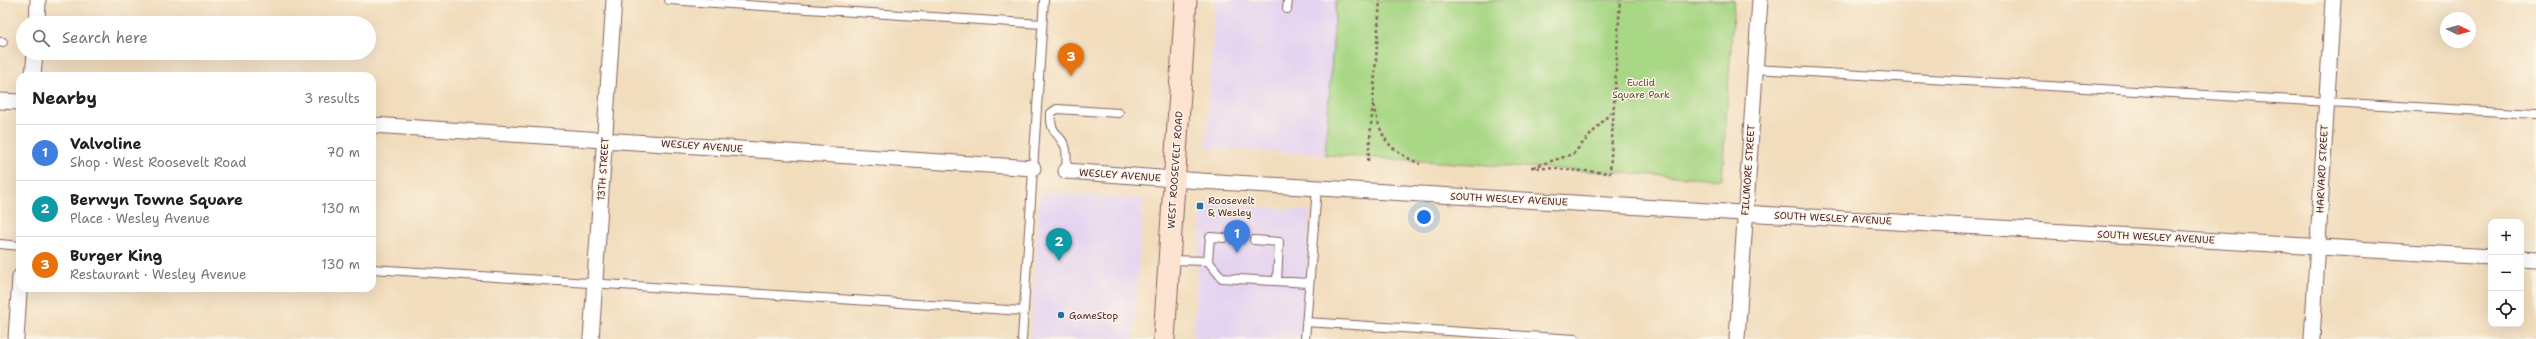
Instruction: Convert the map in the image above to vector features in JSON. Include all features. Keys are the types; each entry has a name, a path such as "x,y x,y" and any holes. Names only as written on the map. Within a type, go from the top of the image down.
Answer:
{"main road":[{"name":"WEST ROOSEVELT ROAD","path":"1164,339 1186,0"}],"street":[{"path":"37,16 38,0"},
{"name":"13TH STREET","path":"591,339 614,0"},
{"name":"FILLMORE STREET","path":"1737,339 1760,0"},
{"name":"HARVARD STREET","path":"2312,339 2333,0"},
{"path":"33,72 34,60"},
{"path":"0,100 16,102"},
{"name":"WESLEY AVENUE","path":"376,125 1033,168"},
{"name":"WESLEY AVENUE","path":"1066,171 1174,179"},
{"name":"SOUTH WESLEY AVENUE","path":"1174,179 2488,257"},
{"path":"2524,258 2536,259"},
{"path":"16,339 19,292"}],"lane":[{"path":"669,0 1042,24"},
{"path":"1022,339 1044,0"},
{"path":"1287,9 1288,0"},
{"path":"1755,69 2536,114"},
{"path":"1066,171 1067,152 1065,145 1051,125 1051,113 1057,109 1119,113"},
{"path":"1305,339 1317,188"},
{"path":"1224,238 1210,237 1208,261 1222,278 1309,283"},
{"path":"1254,240 1279,242 1277,281"},
{"path":"0,244 16,246"},
{"path":"1169,260 1208,261"},
{"path":"376,269 1024,311"},
{"path":"1306,322 1575,339"}],"path":[{"path":"1368,161 1380,0"},
{"path":"1613,110 1573,154 1531,168 1610,173 1620,0"},
{"path":"1373,102 1381,136 1393,148 1420,164"}],"shaded area":[{"path":"1215,0 1336,0 1325,155 1206,147"},
{"path":"1040,192 1143,199 1134,339 1030,339"},
{"path":"1202,203 1310,211 1301,339 1193,339"}],"green space":[{"name":"Euclid Square Park","path":"1336,0 1734,0 1722,179 1325,155"}],"place":[{"name":"Burger King","path":"1071,76"},
{"name":"Roosevelt & Wesley","path":"1200,206"},
{"name":"Valvoline","path":"1237,253"},
{"name":"Berwyn Towne Square","path":"1059,261"},
{"name":"GameStop","path":"1061,315"}]}
